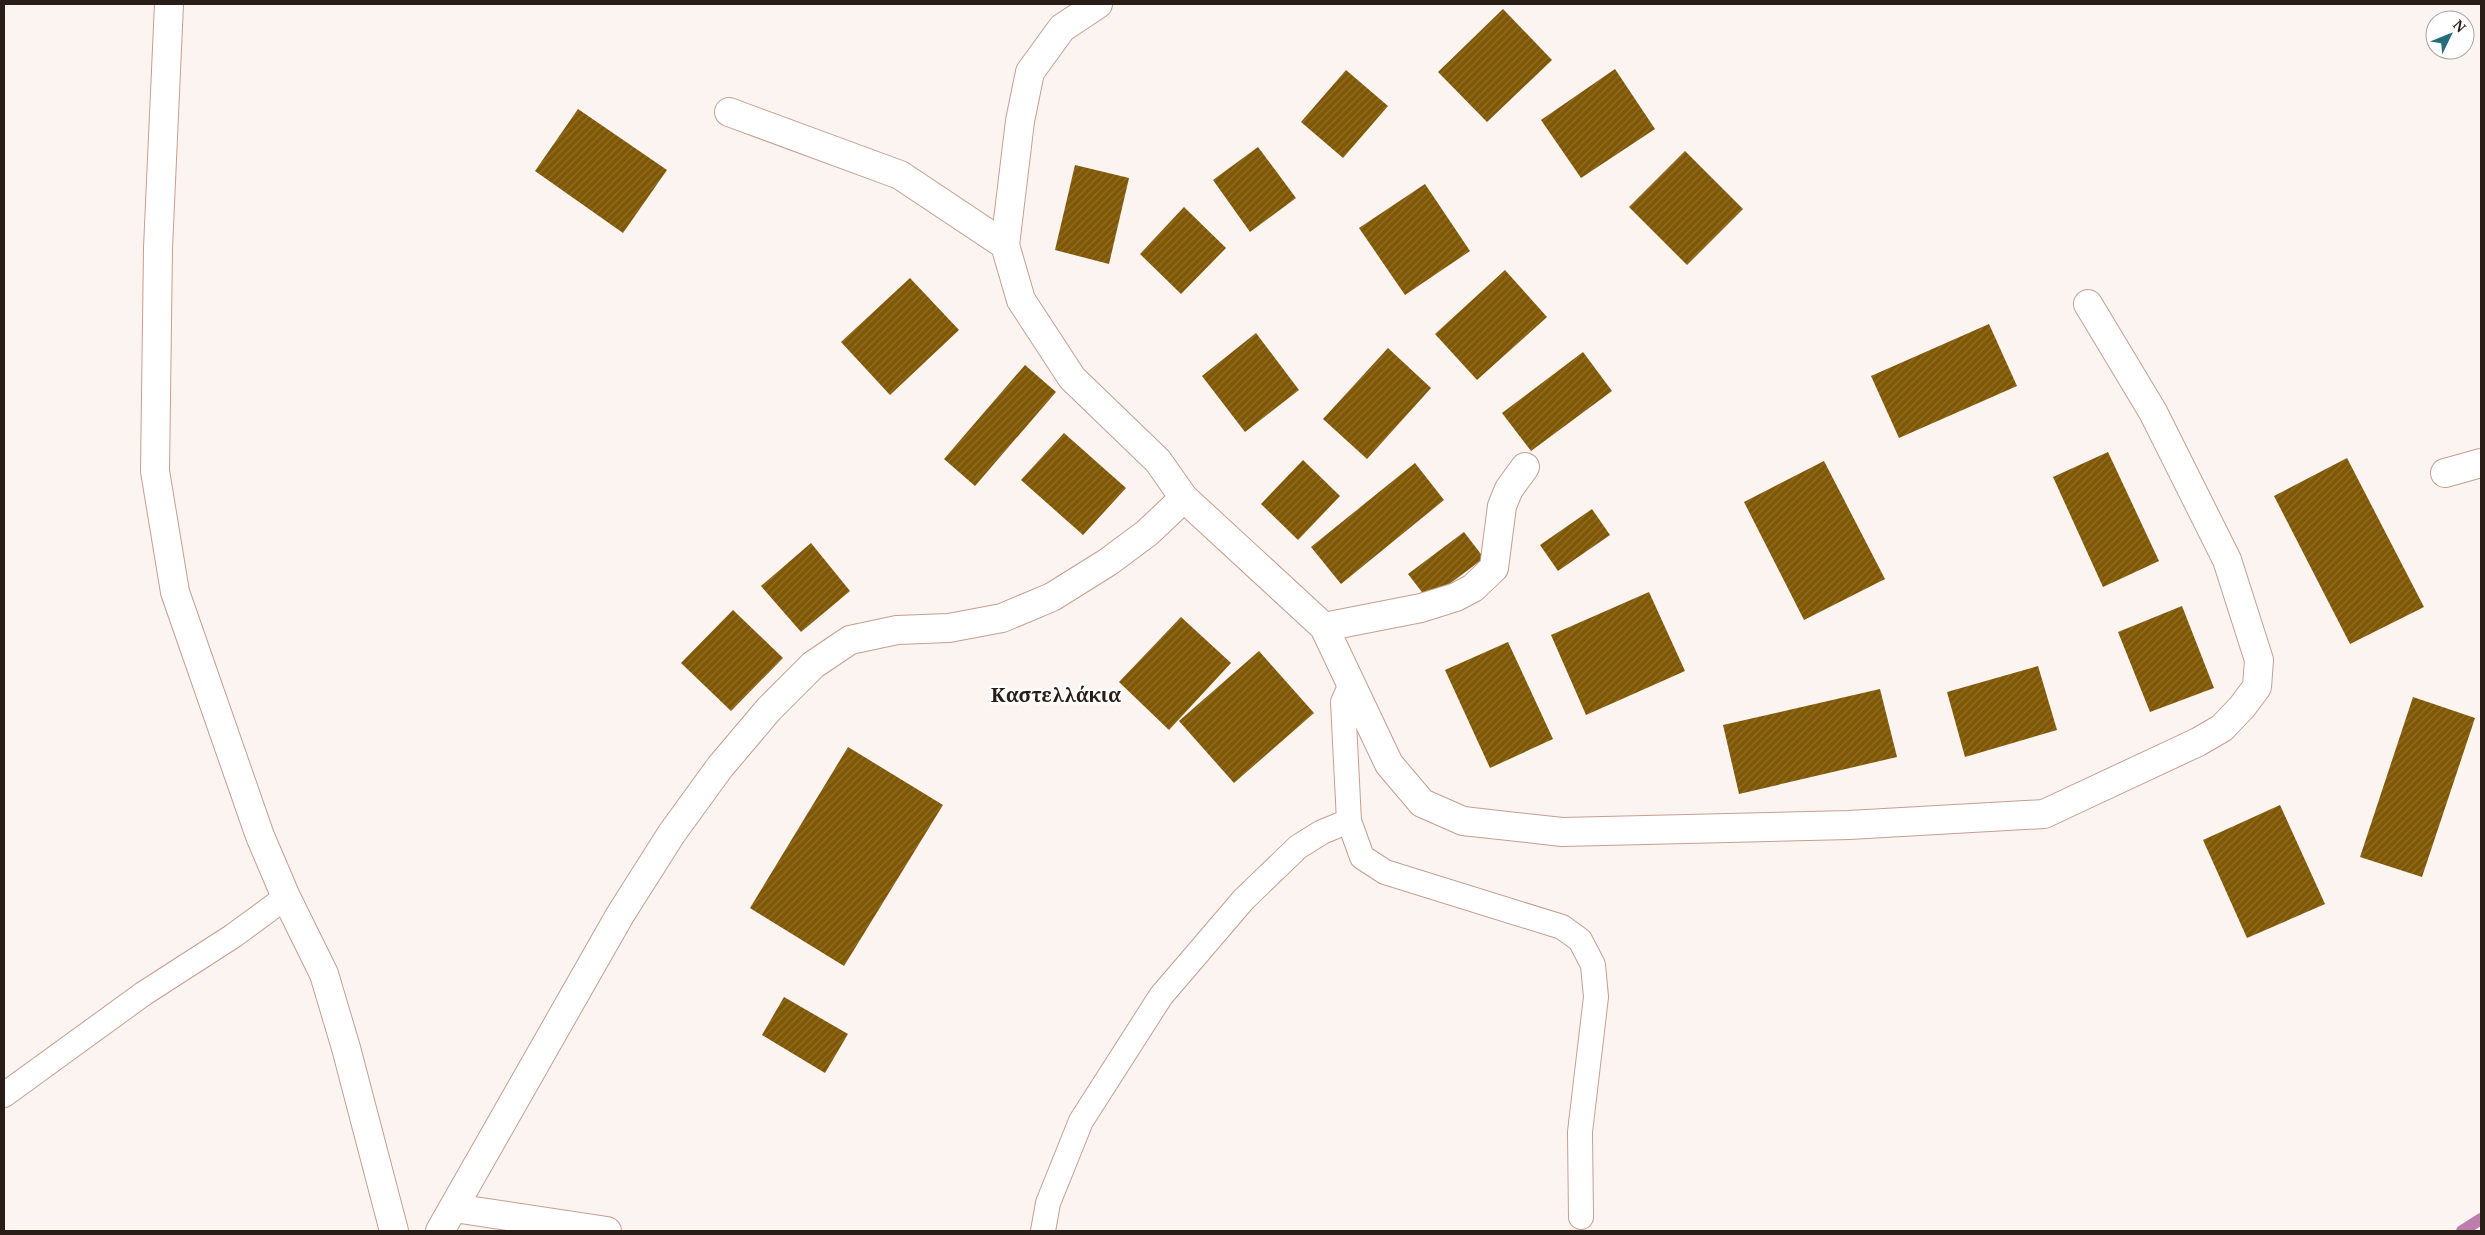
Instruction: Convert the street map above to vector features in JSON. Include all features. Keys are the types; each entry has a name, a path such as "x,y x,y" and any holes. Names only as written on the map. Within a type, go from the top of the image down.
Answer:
{"street":[{"path":"169,4 158,248 155,471 175,592 260,836 286,897 324,974 346,1048 394,1231"},
{"path":"1098,4 1062,28 1030,72 1020,121 1005,246 1021,300 1072,378 1158,461 1184,498 1324,627 1389,764 1422,804 1463,821 1562,832 1849,825 2044,814 2198,742 2222,728 2242,708 2257,687 2259,660 2227,560 2153,412 2088,304"},
{"path":"728,112 900,174 1005,246"},
{"path":"2446,473 2481,463"},
{"path":"1324,627 1421,608 1456,597 1473,588 1494,568 1502,506 1509,489 1525,467"},
{"path":"607,1231 447,1220 620,915 672,833 720,767 769,709 813,666 850,640 897,630 949,628 1002,618 1052,597 1116,556 1147,533 1184,498"}],"lane":[{"path":"1351,684 1343,702 1350,821 1362,857 1385,872 1554,924 1580,940 1593,965 1596,997 1580,1132 1581,1217"},
{"path":"1043,1231 1048,1203 1081,1121 1161,996 1244,899 1298,847 1322,832 1350,821"},
{"path":"4,1095 143,994 233,936 286,897"}],"building":[{"path":"1503,9 1552,60 1487,122 1438,72"},
{"path":"1615,69 1655,129 1581,178 1541,120"},
{"path":"1346,70 1388,106 1343,158 1301,122"},
{"path":"578,109 667,170 623,233 535,171"},
{"path":"1258,147 1296,198 1250,232 1213,180"},
{"path":"1685,151 1743,209 1687,265 1629,207"},
{"path":"1075,165 1129,178 1109,264 1055,250"},
{"path":"1425,184 1470,251 1405,295 1359,228"},
{"path":"1184,207 1226,248 1181,294 1140,254"},
{"path":"1505,270 1547,317 1477,380 1435,334"},
{"path":"910,278 959,330 890,395 841,342"},
{"path":"1989,324 2017,386 1899,438 1871,376"},
{"path":"1256,333 1299,390 1245,432 1202,376"},
{"path":"1388,348 1431,388 1367,459 1323,419"},
{"path":"1583,352 1612,391 1531,451 1502,413"},
{"path":"1025,365 1056,392 975,486 944,459"},
{"path":"1064,433 1126,488 1083,535 1021,480"},
{"path":"2108,452 2159,561 2103,587 2053,477"},
{"path":"2347,458 2424,607 2350,644 2274,496"},
{"path":"1303,460 1340,496 1298,540 1261,504"},
{"path":"1824,461 1885,579 1804,620 1744,502"},
{"path":"1415,463 1444,500 1341,584 1311,547"},
{"path":"1592,509 1610,535 1558,571 1540,545"},
{"path":"1464,532 1484,558 1428,600 1408,574"},
{"path":"811,543 850,591 801,632 761,586"},
{"path":"1649,592 1685,671 1586,715 1551,635"},
{"path":"2182,606 2214,688 2150,712 2118,632"},
{"path":"733,610 783,658 731,711 681,663"},
{"path":"1181,617 1231,663 1169,730 1119,682"},
{"path":"1508,642 1553,739 1490,768 1445,670"},
{"path":"1259,651 1314,713 1234,783 1179,721"},
{"path":"2038,666 2057,730 1965,757 1947,692"},
{"path":"1880,689 1897,757 1739,794 1723,725"},
{"path":"2413,697 2475,718 2422,877 2360,857"},
{"path":"848,747 943,805 844,966 750,908"},
{"path":"2280,805 2325,904 2247,938 2203,840"},
{"path":"784,997 848,1034 825,1073 762,1035"}],"waterway":[{"path":"2462,1231 2481,1219"}],"district":[{"name":"Καστελλάκια","path":"1056,695"}]}
